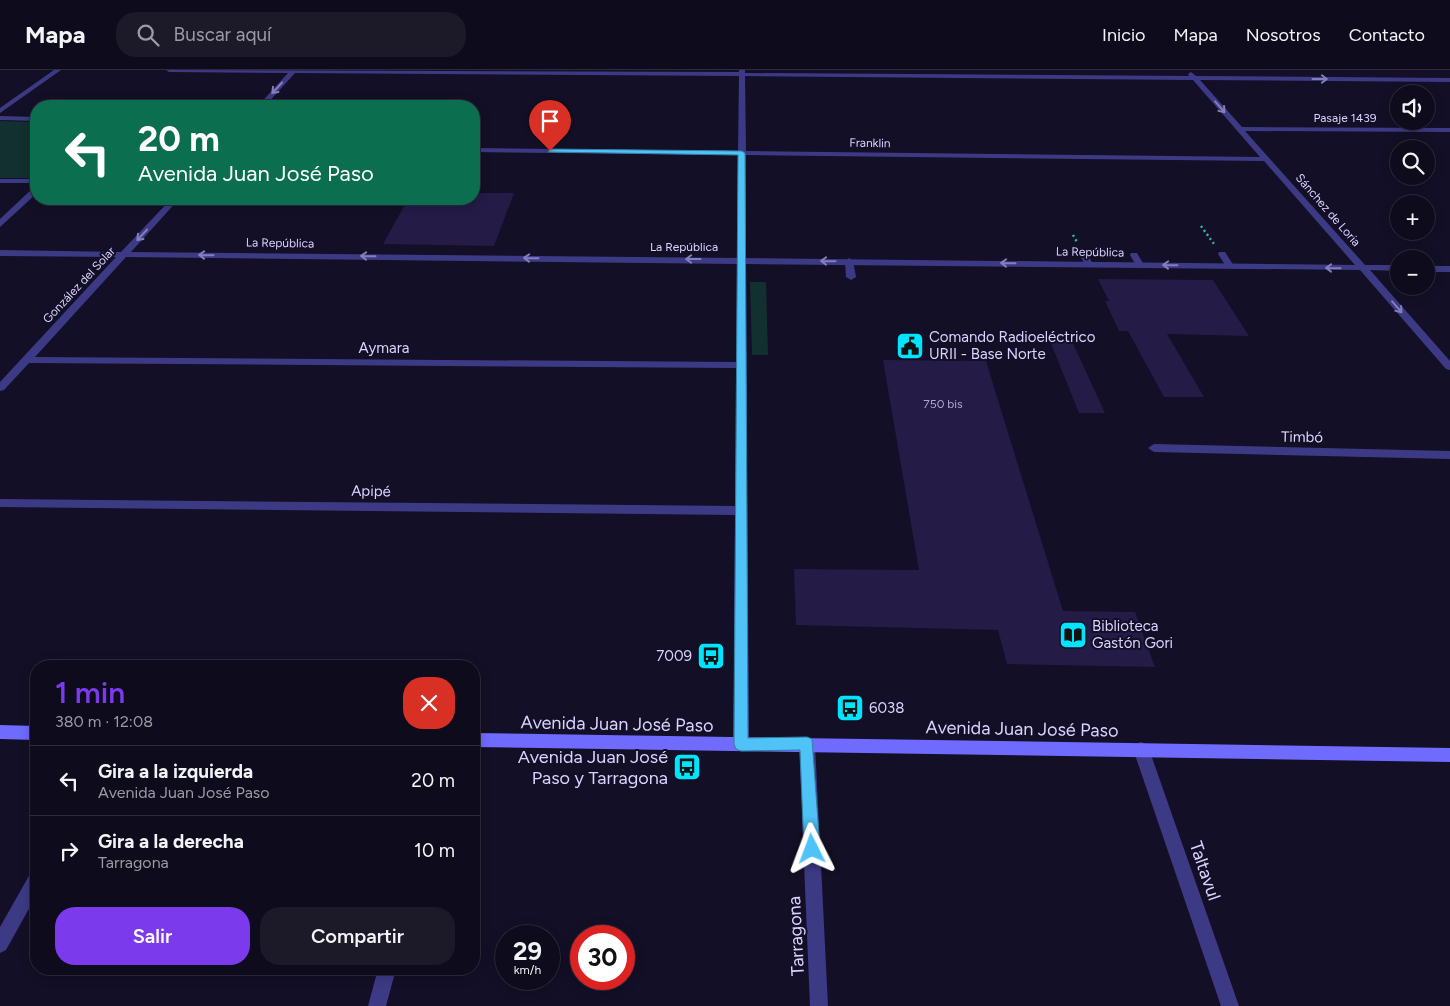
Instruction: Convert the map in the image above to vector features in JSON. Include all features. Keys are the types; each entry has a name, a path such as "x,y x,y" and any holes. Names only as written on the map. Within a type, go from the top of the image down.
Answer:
{"main road":[{"path":"0,732 30,732"},
{"name":"Avenida Juan José Paso","path":"480,740 1450,755"}],"street":[{"path":"0,111 58,70"},
{"path":"169,70 742,72 1450,80"},
{"path":"266,100 294,70"},
{"name":"Sánchez de Loria","path":"1188,70 1450,367"},
{"path":"741,744 742,72"},
{"path":"0,118 30,119"},
{"name":"Pasaje 1439","path":"1240,129 1450,130"},
{"name":"Franklin","path":"480,150 1266,159"},
{"path":"0,181 30,181"},
{"path":"0,224 30,196"},
{"name":"González del Solar","path":"0,388 169,205"},
{"name":"La República","path":"0,253 1390,268"},
{"path":"1083,254 1089,264"},
{"path":"1222,254 1230,266"},
{"path":"1134,255 1140,265"},
{"path":"849,261 851,277"},
{"path":"1435,269 1450,269"},
{"name":"Aymara","path":"26,360 742,365"},
{"name":"Timbó","path":"1154,448 1450,455"},
{"name":"Apipé","path":"0,503 741,511"},
{"name":"Tarragona","path":"807,744 819,1006"},
{"name":"Taltavul","path":"1141,750 1230,1006"},
{"path":"0,944 30,891"},
{"path":"377,1006 385,975"}],"path":[{"path":"1202,226 1222,254"}],"green space":[{"path":"0,121 30,122 30,178 0,178"},
{"path":"750,282 766,282 768,355 752,355"}],"building":[{"path":"480,193 514,193 494,246 383,244 405,205 480,205"},
{"path":"1098,279 1213,280 1249,336 1167,334 1204,397 1164,397 1128,331 1119,331 1105,301 1109,301"},
{"path":"1048,336 1070,337 1105,413 1079,413"},
{"path":"883,360 986,361 1063,611 1135,612 1155,667 1007,664 998,630 796,625 794,569 919,570"}],"place":[{"name":"Comando Radioeléctrico URII - Base Norte","path":"910,346"},
{"name":"Biblioteca Gastón Gori","path":"1073,635"},
{"name":"7009","path":"711,656"},
{"name":"6038","path":"850,708"},
{"name":"Avenida Juan José Paso y Tarragona","path":"687,767"}],"route":[{"path":"550,151 742,153 741,744 807,744 812,849"}]}
